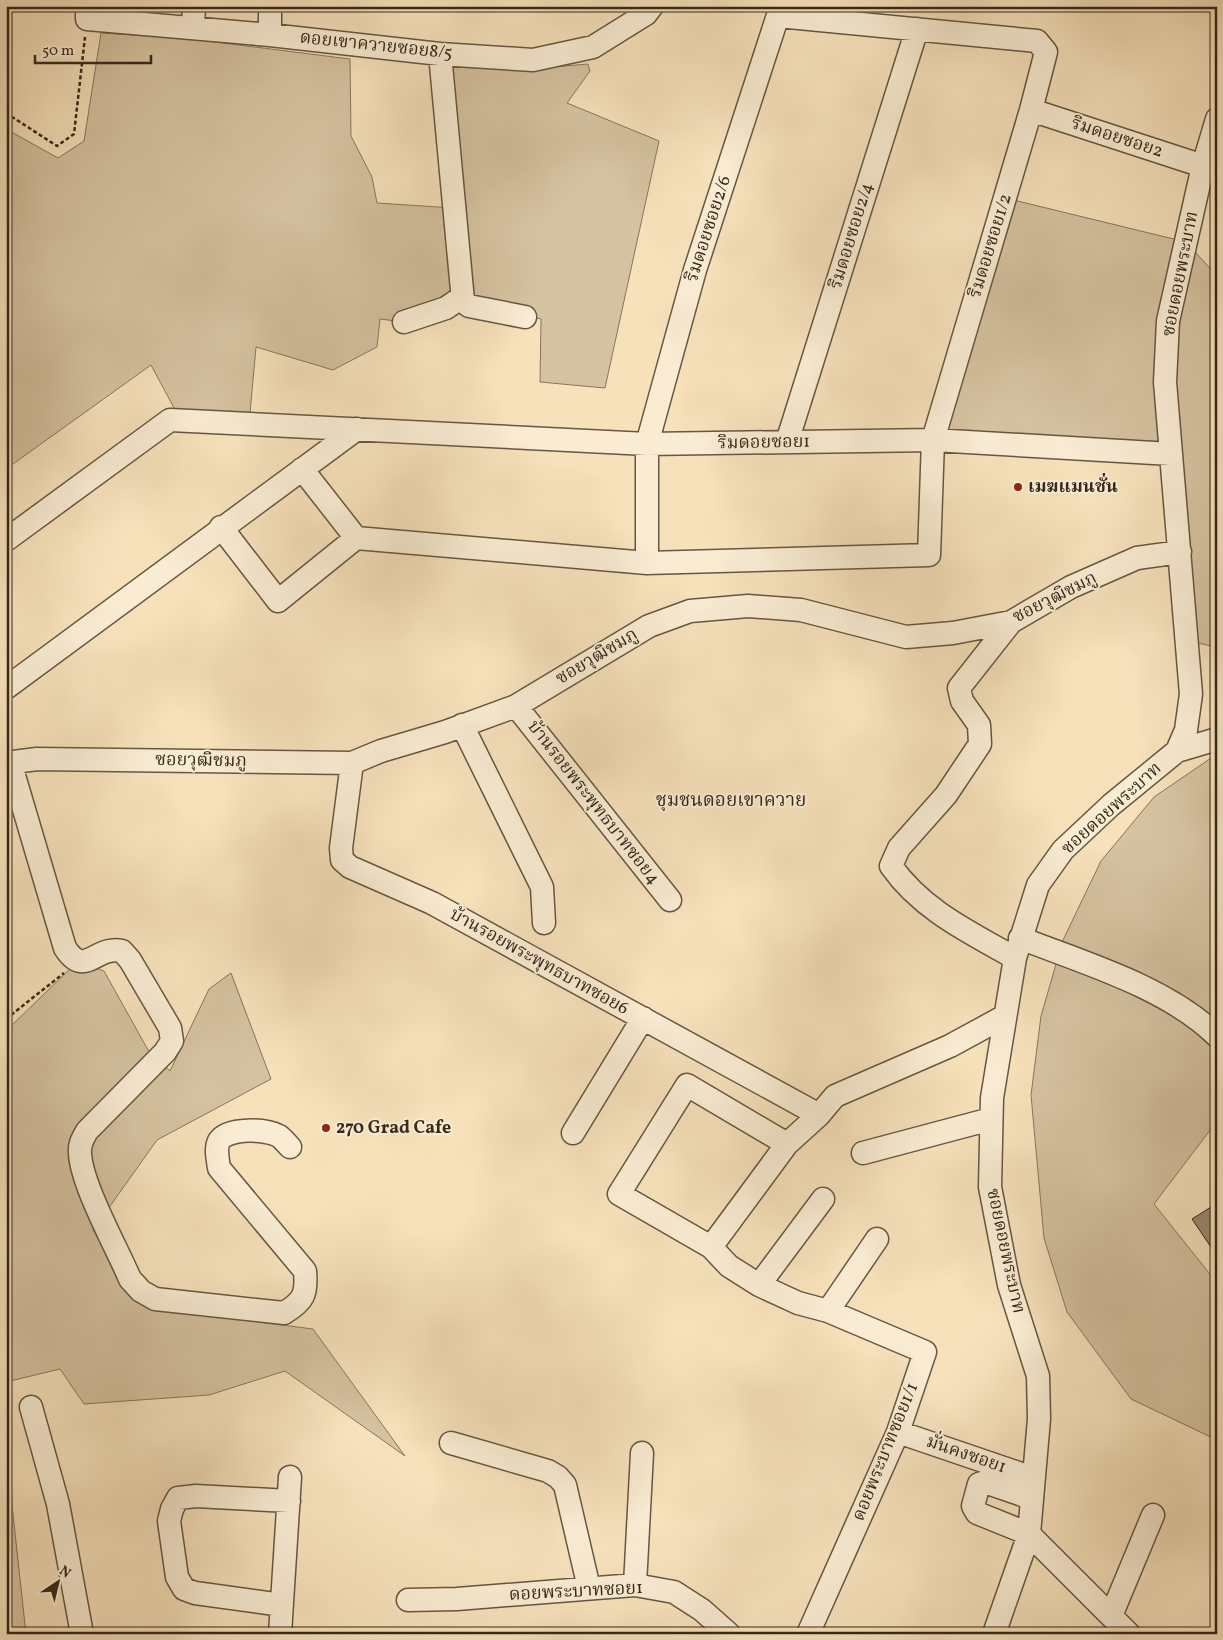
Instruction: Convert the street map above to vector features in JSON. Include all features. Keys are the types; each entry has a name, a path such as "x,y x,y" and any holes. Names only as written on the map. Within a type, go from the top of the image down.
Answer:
{"street":[{"path":"270,6 270,35"},
{"name":"ดอยเขาควายซอย8/5","path":"87,13 194,17 270,35 440,54 533,60 593,47 646,14 652,6"},
{"path":"779,11 917,29"},
{"name":"ริมดอยซอย2/6","path":"647,563 647,444 695,270 779,11"},
{"name":"ริมดอยซอย1/2","path":"647,563 929,555 933,440 1031,110 1046,52 1037,41 917,29"},
{"name":"ริมดอยซอย2/4","path":"787,442 917,29"},
{"path":"440,54 462,297 469,306 524,317"},
{"name":"ริมดอยซอย2","path":"1031,110 1203,166"},
{"name":"ซอยดอยพระบาท","path":"994,1634 1029,1534 1039,1419 1038,1376 1009,1285 990,1187 992,1098 1017,948 1038,885 1063,850 1111,805 1177,751 1186,730 1192,694 1165,382 1168,321 1203,166 1217,119"},
{"path":"404,322 446,308 462,297"},
{"name":"ริมดอยซอย1","path":"6,540 170,420 647,444 933,440 1171,454"},
{"path":"6,688 357,429"},
{"path":"302,469 356,538"},
{"path":"222,527 278,601 356,538 647,563"},
{"name":"ซอยวุฒิชมภู","path":"8,762 37,759 352,763 381,751 516,706 649,626 690,611 748,606 801,610 906,637 953,633 1011,622 1071,588 1136,558 1180,552"},
{"path":"1011,622 959,688 962,701 979,725 980,744 946,795 899,848 891,866 904,885 937,913 1017,948 1124,979 1182,1008 1217,1036"},
{"name":"บ้านรอยพระพุทธบาทซอย4","path":"516,706 670,900"},
{"path":"462,725 542,887 544,923"},
{"path":"1177,751 1217,739"},
{"path":"8,762 65,948 71,957 78,961 89,960 105,950 122,951 130,960 170,1028 172,1041 165,1052 87,1131 81,1140 80,1153 86,1180 130,1279 141,1291 155,1299 284,1313 298,1304 307,1289 304,1271 220,1168 217,1152 219,1141 228,1132 239,1131 276,1135 290,1147"},
{"name":"บ้านรอยพระพุทธบาทซอย6","path":"352,763 341,848 342,860 350,868 432,903 819,1115"},
{"path":"711,1247 787,1144 819,1115 836,1096 950,1046 1005,1016"},
{"path":"573,1133 643,1018"},
{"name":"ดอยพระบาทซอย1/1","path":"787,1144 687,1086 619,1194 711,1247 729,1266 759,1285 798,1303 828,1311 925,1352 898,1432 808,1634"},
{"path":"863,1153 991,1119"},
{"path":"759,1285 823,1199"},
{"path":"828,1311 877,1239"},
{"path":"31,1408 58,1504 82,1634"},
{"name":"มั่นคงซอย1","path":"898,1432 1032,1488"},
{"path":"451,1443 548,1471 558,1477 565,1485 589,1588"},
{"path":"635,1585 642,1453"},
{"path":"280,1634 290,1477"},
{"path":"1032,1488 985,1482 979,1484 973,1506 977,1513 1029,1534 1129,1634"},
{"path":"282,1605 195,1593 184,1589 177,1577 169,1521 172,1509 178,1498 196,1496 289,1501"},
{"path":"1112,1616 1153,1515"},
{"name":"ดอยพระบาทซอย1","path":"408,1600 466,1598 635,1585 674,1592 702,1610 728,1634"}],"path":[{"path":"6,113 57,146 74,134 87,13"},
{"path":"6,1019 78,961"}],"shaded area":[{"path":"101,33 183,38 350,59 351,136 372,177 377,203 453,208 462,297 404,322 380,319 377,347 333,370 256,347 249,424 181,421 151,365 6,469 6,129 58,158 84,141"},
{"path":"588,64 590,71 567,103 659,141 605,388 540,382 541,319 470,302 448,67 530,69"},
{"path":"1005,198 1186,242 1217,276 1217,647 1187,641 1171,454 933,440"},
{"path":"1217,754 1217,1121 1154,1204 1217,1283 1217,1440 1131,1399 1067,1312 1044,1238 1031,1095 1041,1016 1063,940 1101,861 1154,797"},
{"path":"78,961 104,971 148,1050 170,1071 209,989 231,973 271,1079 157,1140 93,1230 138,1303 181,1312 313,1329 405,1456 285,1371 209,1395 84,1404 60,1369 6,1382 6,1031"},
{"path":"6,1474 11,1496 26,1634 6,1634"}],"building":[{"path":"1211,1207 1217,1215 1217,1256 1192,1219"}],"place":[{"name":"เมฆแมนชั่น","path":"1018,487"},
{"name":"270 Grad Cafe","path":"326,1128"}],"district":[{"name":"ชุมชนดอยเขาควาย","path":"731,801"}]}
